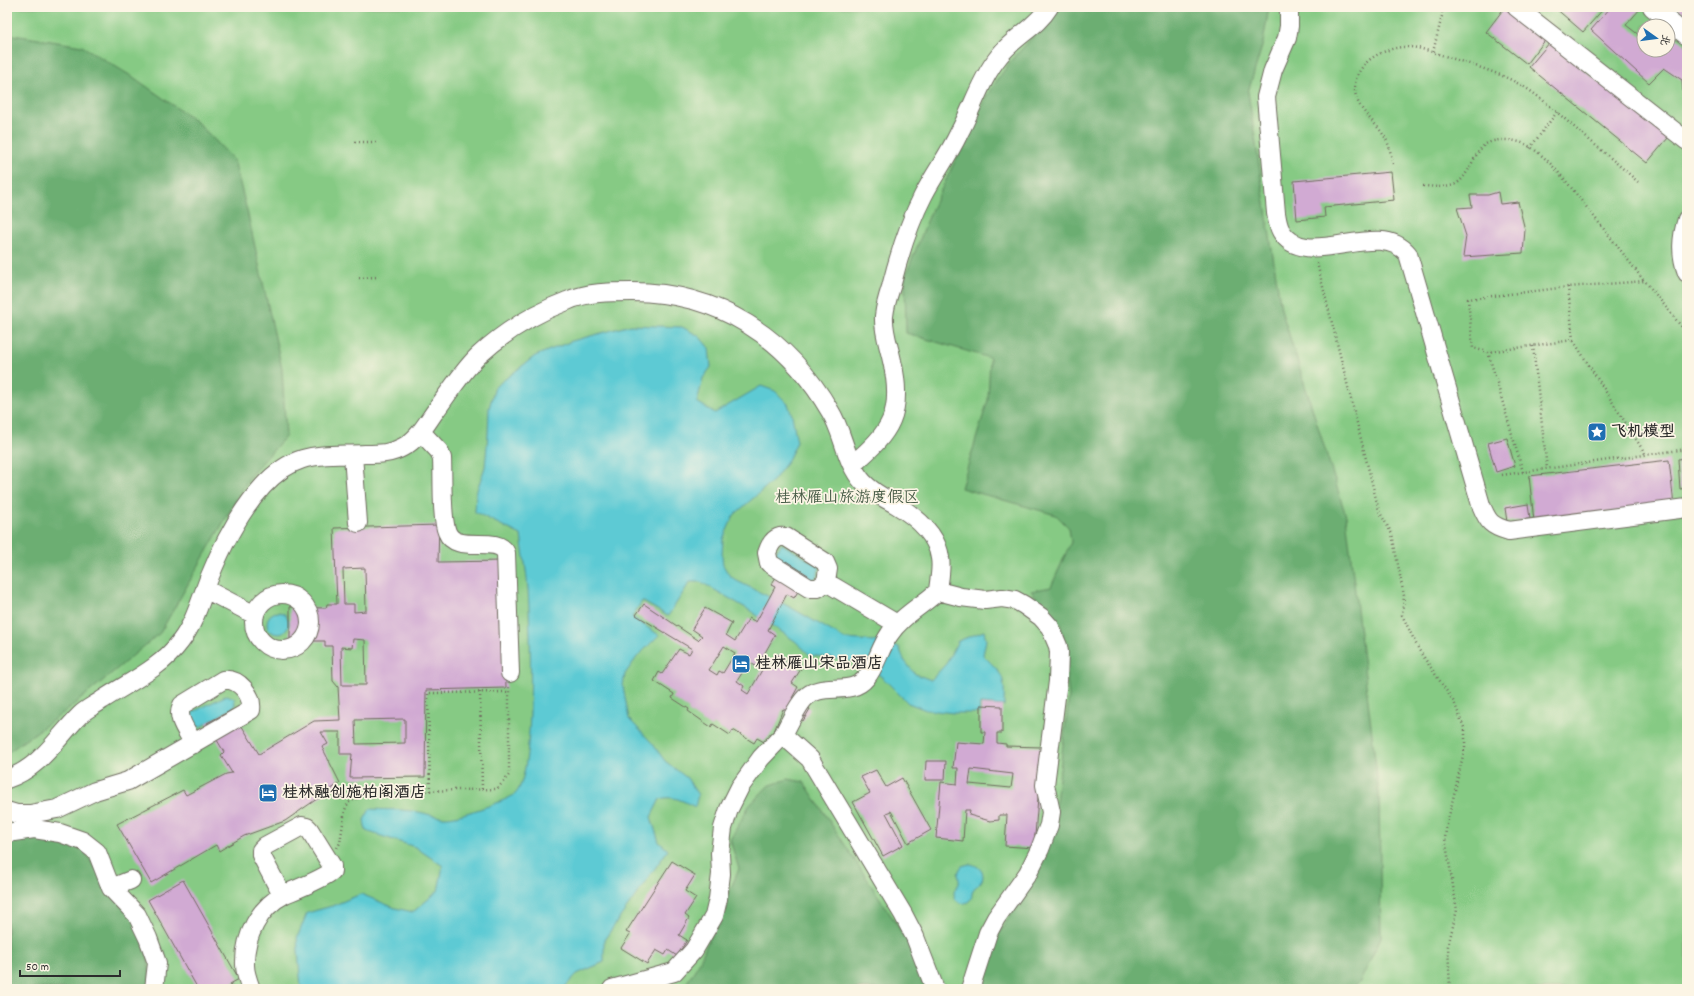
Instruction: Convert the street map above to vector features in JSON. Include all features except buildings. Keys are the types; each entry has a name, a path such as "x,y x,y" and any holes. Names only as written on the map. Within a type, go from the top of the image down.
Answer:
{"street":[{"path":"852,465 872,448 883,436 890,425 894,414 896,381 885,331 884,316 896,265 908,228 923,195 961,130 986,75 1001,54 1020,35 1035,24 1049,7"},
{"path":"1289,7 1289,26 1287,38 1273,70 1266,96 1276,213 1281,232 1290,241 1300,246 1314,247 1387,241 1400,247 1408,254 1481,506 1486,518 1495,527 1509,531 1687,508"},
{"path":"1516,7 1687,141"},
{"path":"1652,7 1687,36"},
{"path":"1687,219 1682,243 1683,259 1687,273"},
{"path":"7,779 28,769 42,758 82,713 140,678 164,660 178,645 188,629 212,572 239,518 253,498 278,471 291,462 314,456 386,454 394,452 412,441 420,432 464,372 477,357 513,329 568,300 589,294 610,292 644,292 676,296 705,304 733,315 757,330 780,348 821,395 834,416 852,465 861,480 872,491 905,510 931,534 941,560 938,590 897,624 888,635 867,678 859,685 849,688 815,690 804,698 783,735 761,758 740,787 729,809 722,828 720,853 721,874 714,916 694,950 672,981 612,989"},
{"path":"420,432 439,451 442,458 444,518 448,534 458,542 499,546 506,553 510,673"},
{"path":"353,455 358,523"},
{"path":"826,582 897,624"},
{"path":"205,589 255,615"},
{"path":"938,590 961,597 985,600 1002,598 1015,600 1024,604 1041,617 1050,627 1059,652 1058,681 1045,785 1051,812 1049,825 1040,849 1028,872 996,918 988,933 970,989"},
{"path":"783,735 810,759 903,914 915,937 935,989"},
{"path":"7,811 17,814 30,814 57,809 94,791 128,781 194,744"},
{"path":"251,989 245,966 249,934 257,919 267,907 282,895 331,873 332,866 326,855 309,829 304,826 263,848 261,855 282,895"},
{"path":"7,833 34,829 60,833 83,840 97,852 111,888 137,916 148,938 157,963 154,989"},
{"path":"111,888 131,880"}],"path":[{"path":"1433,52 1442,16 1442,7"},
{"path":"1393,164 1387,141 1380,129 1366,116 1357,99 1355,90 1357,75 1371,59 1397,47 1412,47 1476,66 1519,85 1557,112 1638,182"},
{"path":"1530,148 1557,112"},
{"path":"1423,186 1446,187 1458,183 1466,176 1478,151 1486,144 1495,140 1510,140 1524,144 1557,170 1685,331 1687,348"},
{"path":"355,142 377,142"},
{"path":"1314,247 1379,511 1392,534 1404,596 1402,616 1419,650 1454,702 1465,730 1465,747 1446,834 1457,910 1448,946 1450,989"},
{"path":"359,278 378,277"},
{"path":"1573,340 1488,352 1473,348 1468,299 1645,281"},
{"path":"1568,288 1573,340 1646,455"},
{"path":"1533,346 1547,469"},
{"path":"1488,352 1523,472"},
{"path":"1502,475 1687,449"},
{"path":"326,855 336,850 340,843 345,810 348,803 352,799 376,790 430,791 497,789 509,775 510,673"},
{"path":"480,692 482,789"},
{"path":"430,791 428,693 509,692"}],"green space":[{"name":"桂林雁山旅游度假区","path":"7,7 1687,7 1687,989 7,989"},
{"path":"1060,7 1269,7 1263,43 1248,92 1281,309 1346,516 1379,793 1381,937 1360,982 1351,989 981,989 997,937 1021,898 1052,835 1069,696 1061,625 1031,591 1051,587 1071,542 1069,528 1056,515 961,488 988,400 990,358 906,333 905,277 932,209 987,95 1010,62"},
{"path":"7,34 82,46 136,79 198,123 234,160 248,215 282,369 286,436 250,476 160,633 70,708 7,753"},
{"path":"788,779 804,782 916,954 925,989 683,989 699,963 739,869 730,840 749,806 768,786"},
{"path":"20,837 59,842 82,848 94,866 136,920 146,938 151,989 7,989 7,842"}],"water":[{"path":"631,325 682,327 699,336 709,348 711,367 703,378 697,402 715,413 761,386 775,391 788,404 792,415 797,442 787,462 774,480 734,515 723,539 723,565 729,575 737,581 790,607 845,639 874,641 899,647 904,660 915,674 931,680 945,665 958,641 984,631 986,640 983,655 1002,677 1004,688 1004,706 980,704 979,713 954,713 926,710 908,703 883,678 864,663 810,655 795,641 746,608 701,582 690,582 668,616 642,601 632,617 659,635 637,657 625,674 623,686 629,719 652,743 665,761 687,778 698,795 695,807 674,798 660,799 651,817 659,842 668,850 604,940 604,962 577,974 563,989 301,989 297,938 307,913 332,906 361,894 395,908 413,912 438,891 443,866 415,847 366,831 364,820 370,809 407,810 437,816 451,817 500,802 514,795 521,783 526,761 530,698 531,664 527,583 521,535 475,512 476,493 485,467 489,408 495,387 535,356 572,341"},
{"path":"782,544 820,567 816,577 811,581 776,560 776,552"},
{"path":"278,612 286,615 289,623 286,631 278,634 270,631 267,623 270,615"},
{"path":"227,695 234,698 235,704 233,708 202,726 198,727 192,724 190,719 193,712"},
{"path":"969,864 979,868 983,876 980,883 973,890 970,900 966,903 960,903 954,896 955,889 959,884 958,874 962,866"}],"place":[{"name":"飞机模型","path":"1597,432"},
{"name":"桂林雁山宋品酒店","path":"741,664"},
{"name":"桂林融创施柏阁酒店","path":"268,793"}]}
